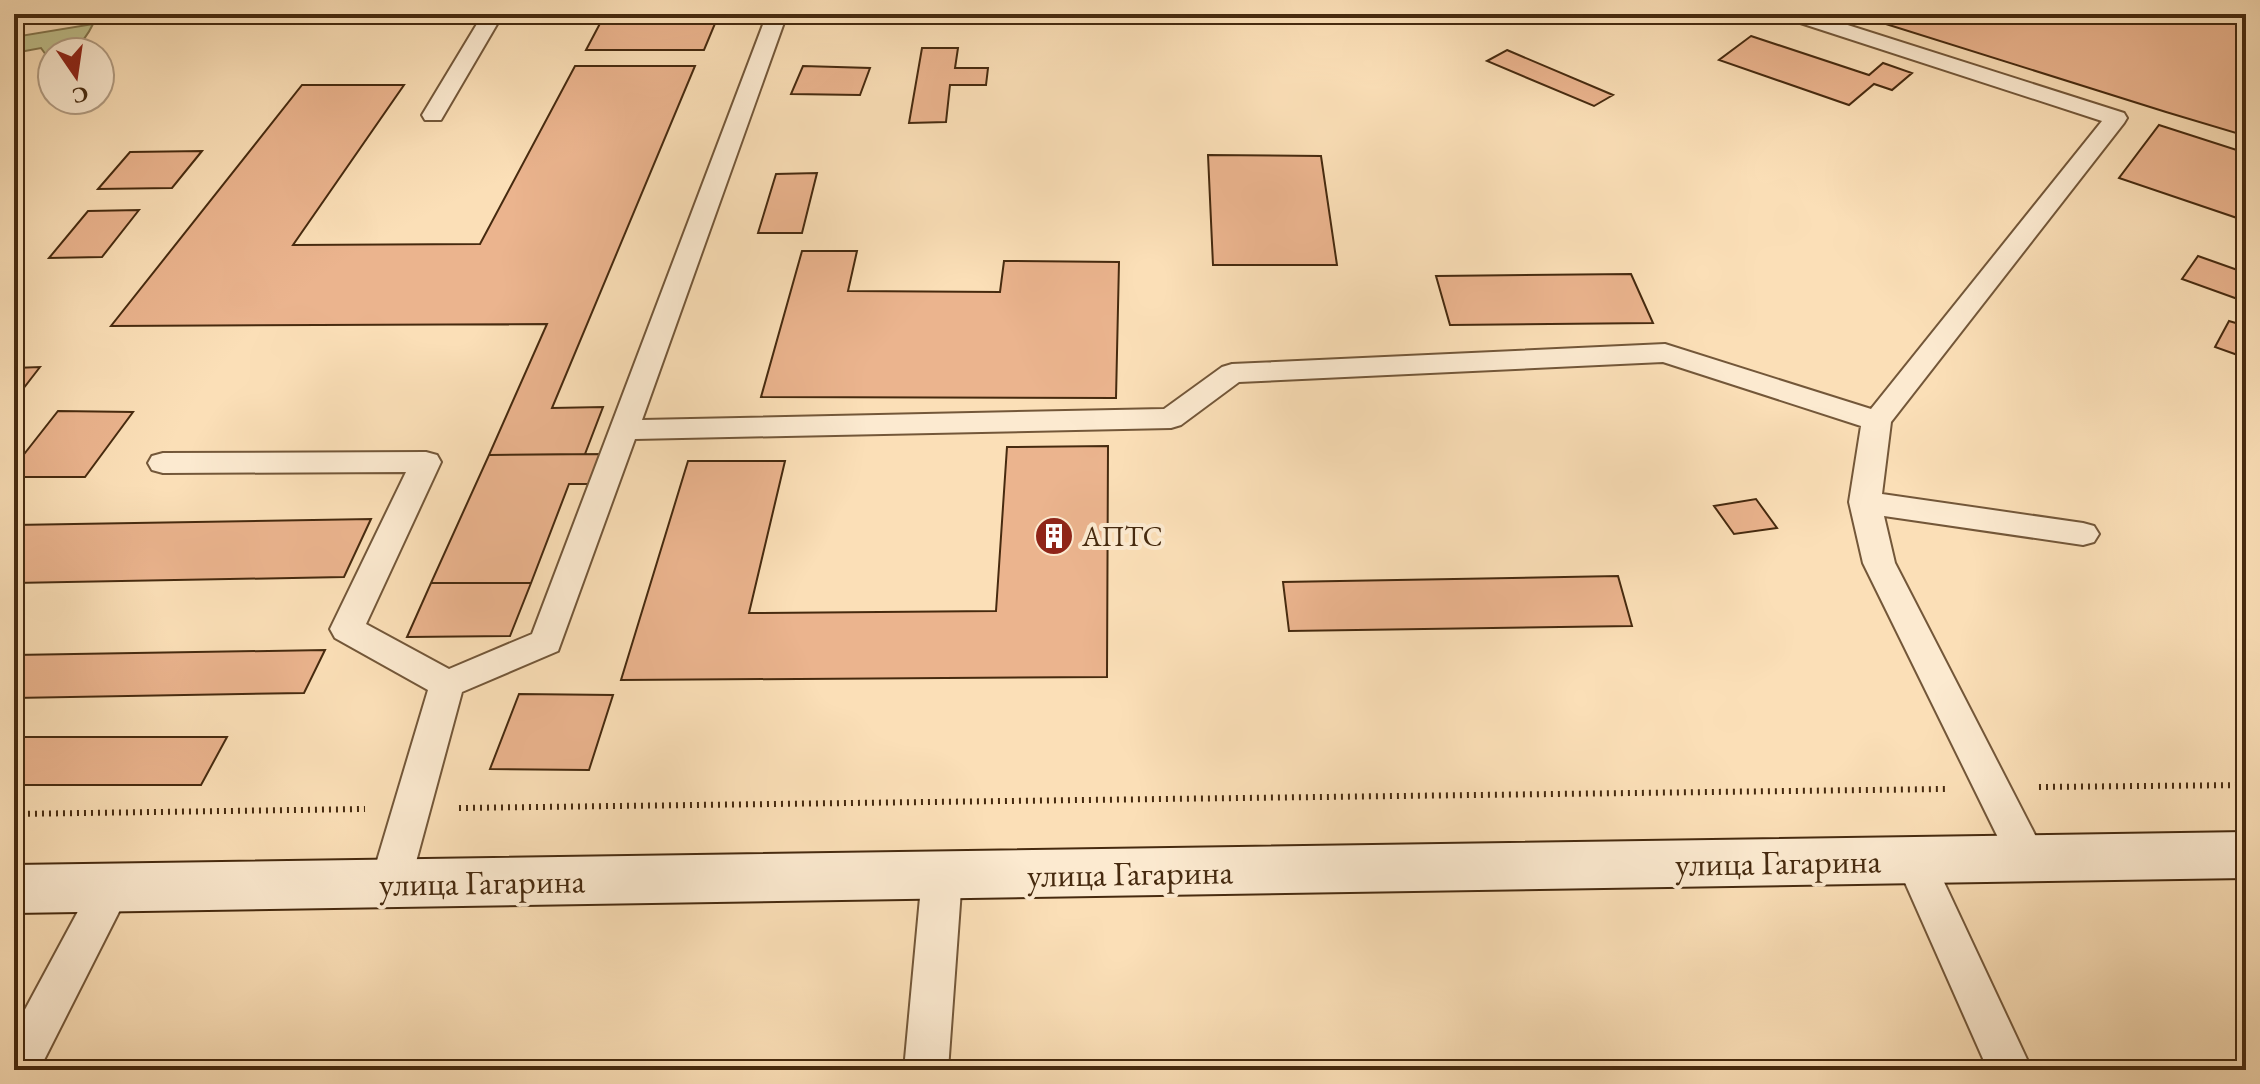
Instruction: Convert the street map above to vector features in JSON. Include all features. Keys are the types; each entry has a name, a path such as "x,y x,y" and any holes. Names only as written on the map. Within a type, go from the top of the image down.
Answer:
{"street":[{"name":"улица Гагарина","path":"14,889 2246,855"}],"lane":[{"path":"433,115 493,14"},
{"path":"447,684 546,642 777,14"},
{"path":"1792,14 2116,118 1877,421 1865,502 1879,563 2028,858"},
{"path":"625,430 1171,418 1232,373 1665,353 1877,421"},
{"path":"163,463 426,462 347,629 447,684"},
{"path":"1865,502 2083,534"},
{"path":"390,884 447,684"},
{"path":"1914,860 2010,1070"},
{"path":"926,1070 942,876"},
{"path":"16,1070 111,888"}],"path":[{"path":"14,814 2246,785"}],"green space":[{"path":"93,24 86,36 36,36 36,49 14,53 14,37"}],"building":[{"path":"605,14 719,14 704,50 586,50"},
{"path":"1854,14 2246,14 2246,136 2166,112"},
{"path":"1751,36 1869,75 1883,63 1912,73 1892,90 1874,84 1849,105 1719,60"},
{"path":"922,48 958,48 955,68 988,68 986,85 950,85 946,122 909,123"},
{"path":"1507,50 1613,95 1594,106 1487,61"},
{"path":"575,66 695,66 552,408 603,407 585,454 489,455 547,324 111,326 302,85 404,85 293,245 480,244"},
{"path":"803,66 870,68 860,95 791,94"},
{"path":"2159,125 2246,153 2246,221 2119,178"},
{"path":"202,151 172,188 98,189 130,152"},
{"path":"1208,155 1321,156 1337,265 1213,265"},
{"path":"817,173 802,233 758,233 776,174"},
{"path":"139,210 102,257 49,258 88,211"},
{"path":"802,251 857,251 848,291 1000,292 1004,261 1119,262 1116,398 761,397"},
{"path":"2198,256 2246,273 2246,302 2182,279"},
{"path":"1631,274 1653,323 1450,325 1436,276"},
{"path":"2229,321 2246,326 2246,358 2215,347"},
{"path":"40,367 16,398 14,398 14,368"},
{"path":"58,411 133,412 85,477 14,477 14,467"},
{"name":"АПТС","path":"1108,446 1107,677 621,680 688,461 785,461 749,613 996,611 1007,447"},
{"path":"604,454 593,484 569,484 531,583 431,583 489,455"},
{"path":"1756,499 1777,528 1734,534 1714,506"},
{"path":"371,519 344,577 14,583 14,525"},
{"path":"1618,576 1632,626 1289,631 1283,582"},
{"path":"431,583 531,583 510,636 407,637"},
{"path":"325,650 304,693 14,698 14,655"},
{"path":"519,694 613,695 589,770 490,769"},
{"path":"14,737 227,737 201,785 14,785"}],"place":[{"name":"АПТС","path":"1054,536"}]}
